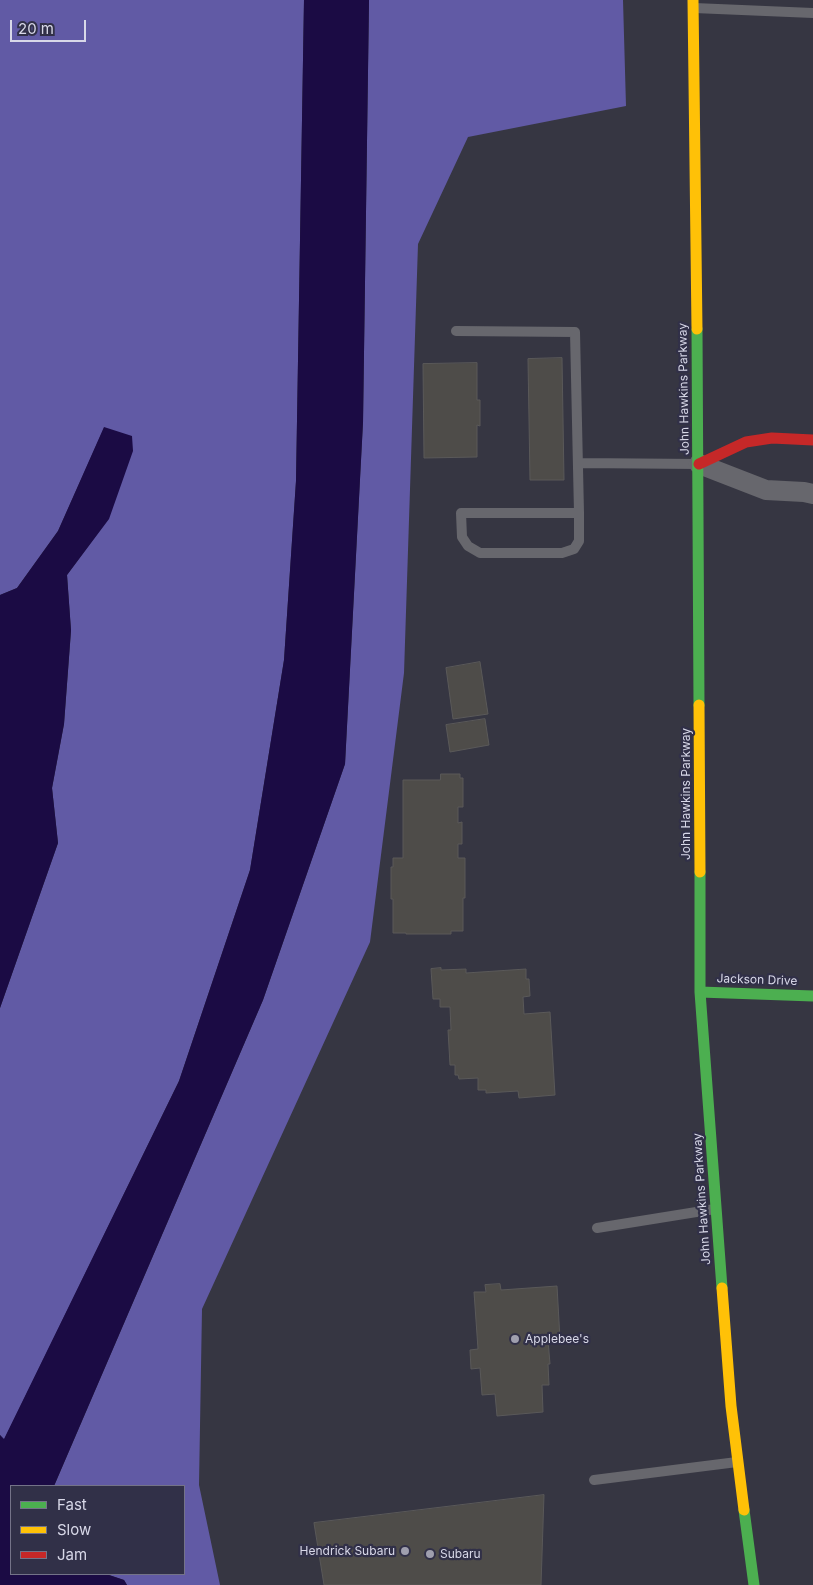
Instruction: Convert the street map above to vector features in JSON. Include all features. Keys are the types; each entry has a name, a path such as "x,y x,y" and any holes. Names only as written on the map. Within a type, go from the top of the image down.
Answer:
{"main road":[{"name":"John Hawkins Parkway","path":"693,4 699,464 700,992 731,1406 754,1585"},
{"path":"699,464 746,442 772,438 813,440"},
{"name":"Jackson Drive","path":"700,992 813,996"}],"street":[{"path":"699,464 766,490 813,494"}],"lane":[{"path":"693,4 813,12"},
{"path":"456,331 575,332 579,513 579,541 574,549 562,553 480,553 468,546 462,537 461,512 579,513"},
{"path":"578,463 699,464"},
{"path":"597,1228 716,1209"},
{"path":"594,1480 738,1462"}],"shaded area":[{"path":"0,0 304,0 296,481 284,660 250,870 179,1081 4,1440 0,1435 0,1008 58,843 52,788 64,724 71,631 67,575 109,518 104,428 58,531 17,588 0,595"},
{"path":"304,0 369,0 363,422 345,764 263,1000 54,1485 10,1485 10,1575 109,1575 124,1580 127,1585 0,1585 0,1435 4,1439 179,1081 250,870 284,660 296,481"},
{"path":"369,0 623,0 626,106 468,137 418,244 404,673 370,942 202,1309 199,1485 220,1585 127,1585 124,1580 109,1575 185,1575 185,1485 54,1485 263,1000 345,764 363,422"},
{"path":"104,427 132,436 133,451 109,519 67,575 71,630 64,724 52,788 58,843 0,1008 0,595 17,588 58,531"}],"building":[{"path":"562,358 564,480 530,480 528,359"},
{"path":"477,363 477,400 480,400 480,426 477,425 477,457 424,458 423,364"},
{"path":"480,662 488,714 453,719 446,668"},
{"path":"485,719 489,745 450,752 446,725"},
{"path":"441,774 460,774 460,778 463,778 463,807 458,807 458,823 462,822 462,844 458,844 458,858 465,858 463,931 451,931 451,934 393,933 391,867 393,867 393,858 403,858 403,780 440,780"},
{"path":"441,968 441,970 466,969 466,973 526,969 526,979 529,979 530,996 523,997 524,1014 550,1012 555,1095 519,1098 518,1091 486,1093 486,1090 478,1090 478,1078 459,1079 458,1075 455,1075 455,1065 450,1065 448,1030 451,1030 450,1007 440,1007 440,999 433,999 431,969"},
{"path":"500,1284 501,1290 557,1286 560,1339 548,1340 549,1385 542,1385 543,1412 497,1416 495,1394 482,1395 480,1368 471,1369 470,1350 478,1349 474,1292 486,1292 485,1285"},
{"name":"Subaru","path":"544,1495 541,1585 324,1585 314,1523"}],"traffic: fast":[{"path":"697,329 699,705"},
{"path":"700,872 700,992 722,1288"},
{"path":"700,992 813,996"},
{"path":"744,1510 754,1585"}],"traffic: slow":[{"path":"693,0 697,329"},
{"path":"699,705 700,872"},
{"path":"722,1288 731,1406 744,1510"}],"traffic: jam":[{"path":"699,464 746,442 772,438 813,440"}],"place":[{"name":"Applebee's","path":"515,1339"},
{"name":"Hendrick Subaru","path":"405,1551"},
{"name":"Subaru","path":"430,1554"}]}
